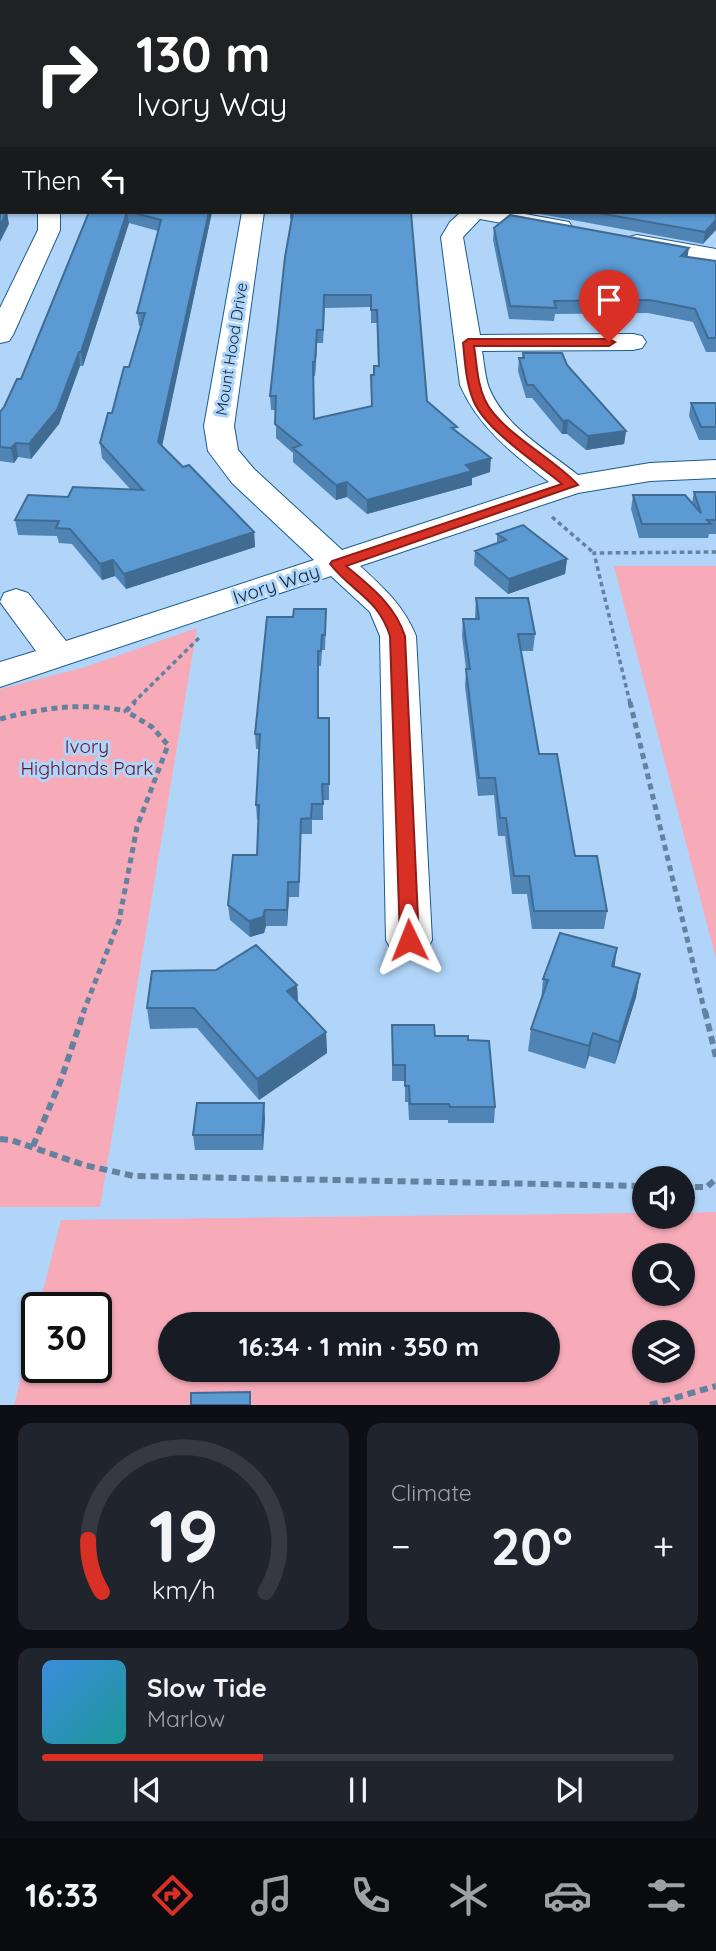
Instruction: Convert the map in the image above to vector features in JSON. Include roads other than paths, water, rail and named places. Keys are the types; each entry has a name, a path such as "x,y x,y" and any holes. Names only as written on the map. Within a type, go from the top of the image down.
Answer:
{"street":[{"path":"0,335 49,230 49,214"},
{"name":"Mount Hood Drive","path":"253,214 219,426 223,452 243,476 382,605 391,617 398,636 409,940"},
{"path":"472,214 452,237 474,385 480,404 497,424 572,485"},
{"path":"490,214 584,232"},
{"path":"611,237 716,256"},
{"path":"468,343 633,342"},
{"name":"Ivory Way","path":"0,675 572,485 636,473 716,469"},
{"path":"16,600 59,656"}],"park label":[{"name":"Ivory Highlands Park","path":"87,757"}]}
